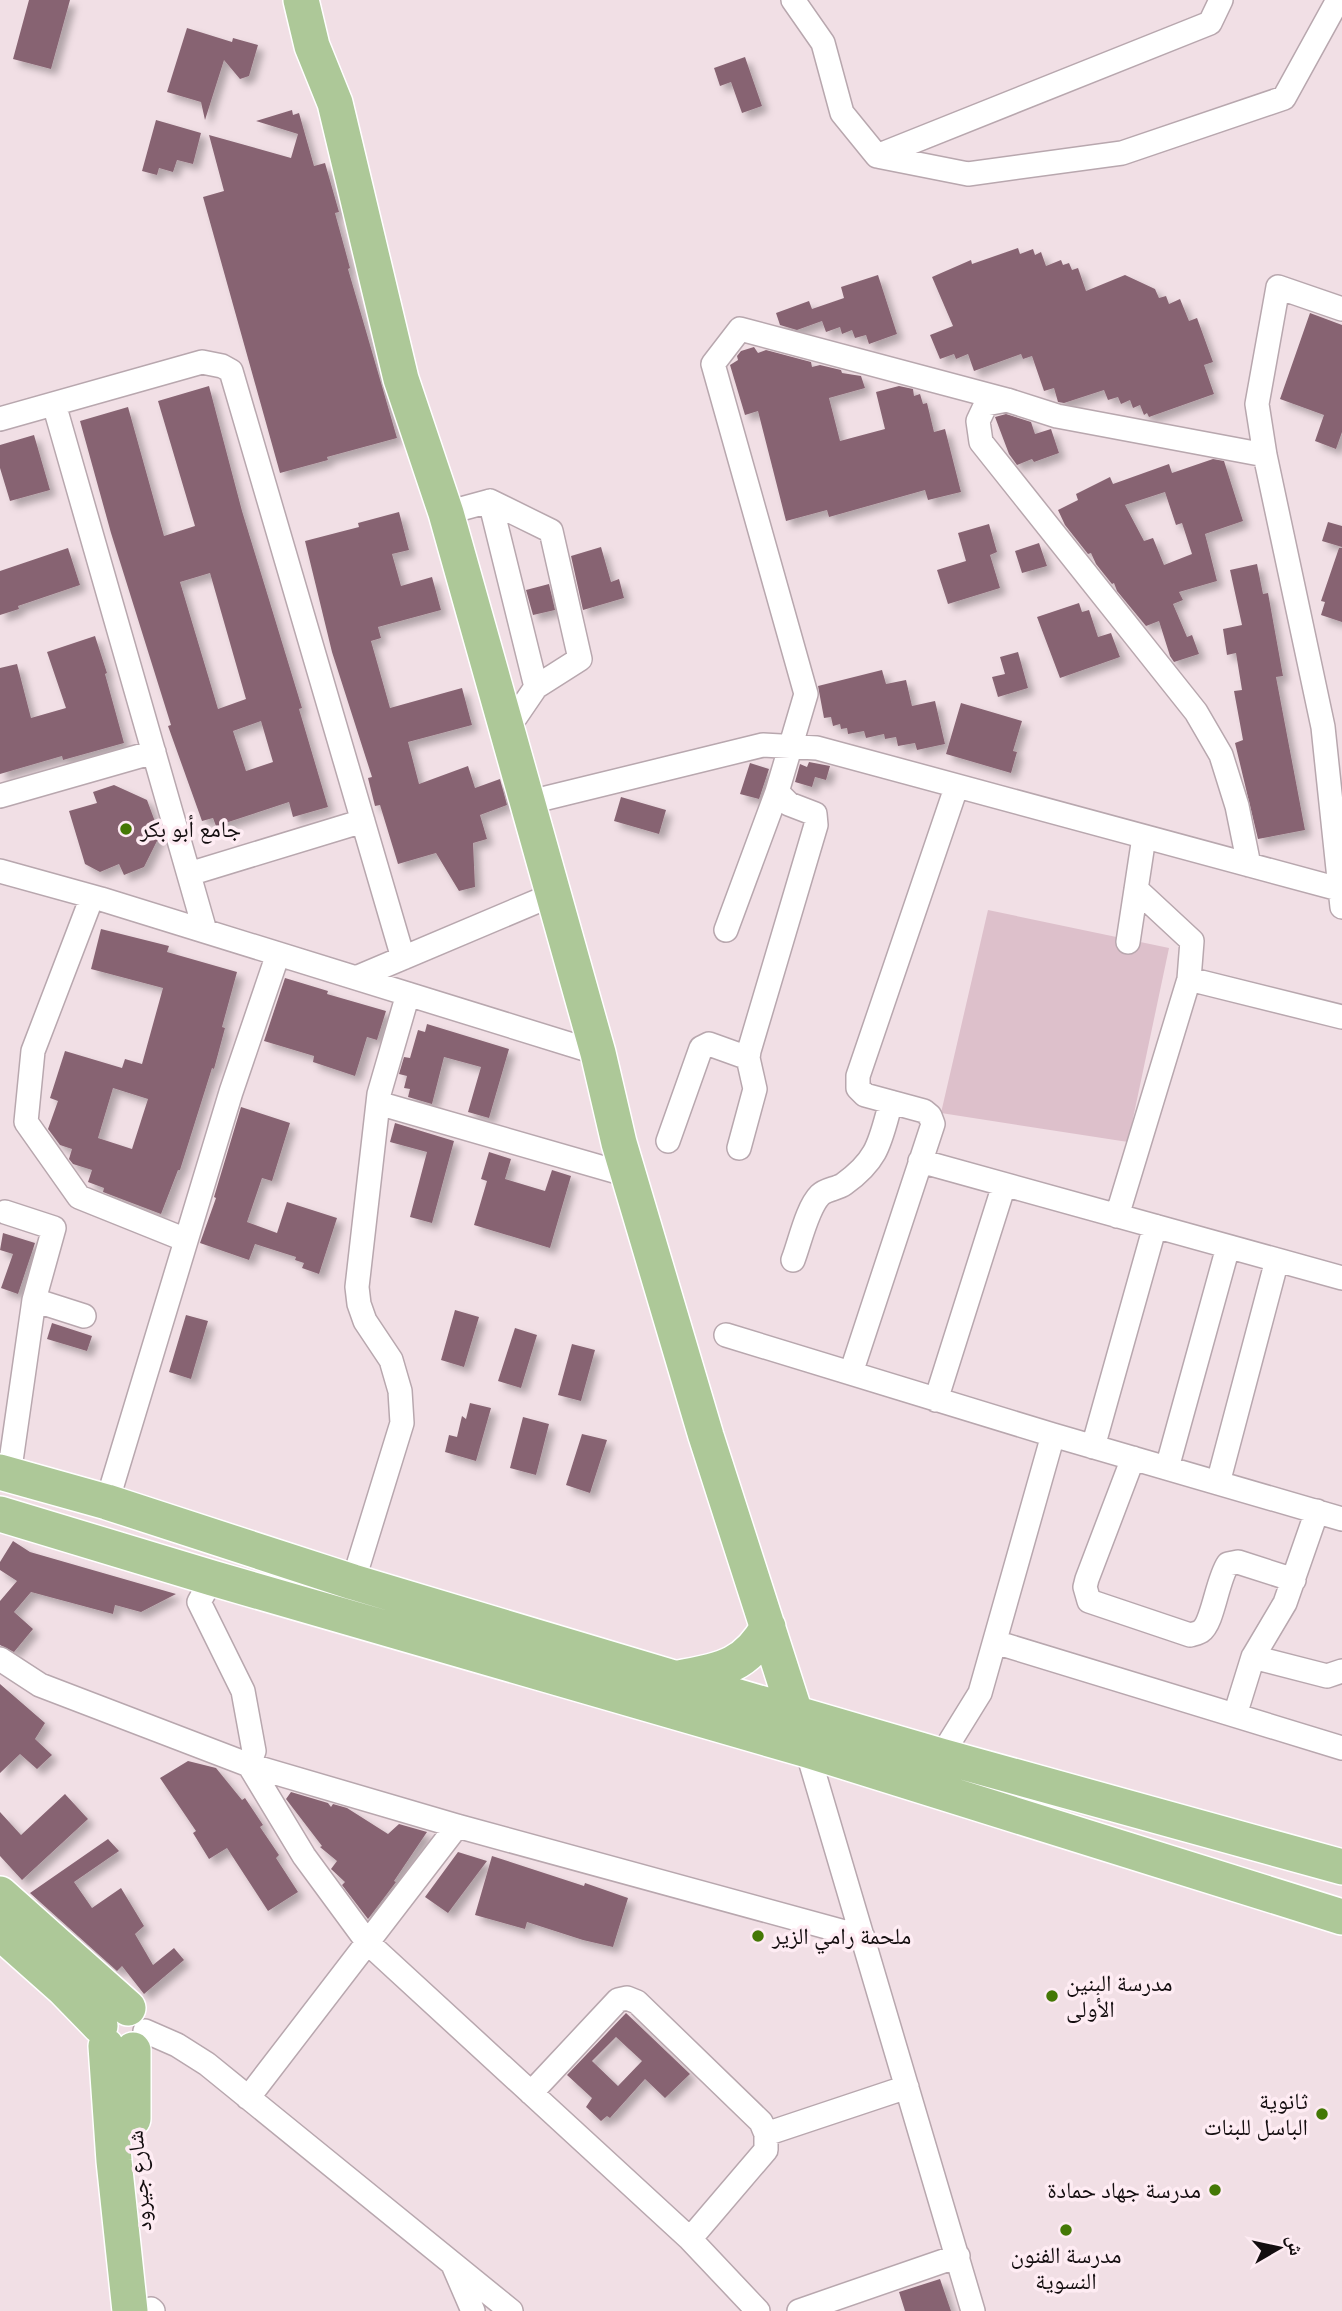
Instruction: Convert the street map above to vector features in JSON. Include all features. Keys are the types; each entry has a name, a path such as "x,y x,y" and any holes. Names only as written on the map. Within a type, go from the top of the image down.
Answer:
{"main road":[{"path":"301,0 312,46 335,103 401,379 446,513 598,1053 628,1175 706,1436 807,1750"},
{"path":"4,1473 107,1502 353,1583 677,1679 941,1756 1342,1867"},
{"path":"5,1524 212,1578 807,1750 1342,1917"},
{"path":"677,1679 735,1664 755,1647 768,1627"},
{"path":"0,1894 122,2032"},
{"path":"0,1932 65,1989 122,2032"},
{"name":"شارع جيرود","path":"122,2032 114,2161 147,2310"},
{"name":"شارع جيرود","path":"122,2032 135,2151 147,2310"}],"street":[{"path":"793,0 823,43"},
{"path":"815,0 823,43 842,113 877,156 968,174 1122,153 1284,98 1338,0"},
{"path":"877,156 1210,23 1221,0"},
{"path":"526,803 763,745 817,748 956,788 1249,865 1341,895 1333,730 1265,455 1256,404 1278,287 1342,309"},
{"path":"726,930 777,792 806,694 713,364 740,329 1007,400 1057,416 1265,455"},
{"path":"0,419 202,362 222,366 231,371 403,958"},
{"path":"1007,400 986,404 978,421 981,442 1196,712 1221,755 1237,806 1249,865"},
{"path":"54,404 205,931"},
{"path":"446,513 490,501 551,531 580,659 536,687 506,730"},
{"path":"490,501 536,687"},
{"path":"0,796 154,752"},
{"path":"851,1373 933,1124 924,1111 865,1095 858,1088 858,1076 956,788"},
{"path":"739,1148 755,1089 748,1058 816,825 814,814 789,804 777,792"},
{"path":"189,874 363,821"},
{"path":"1128,942 1144,837"},
{"path":"1,868 598,1053"},
{"path":"1117,1216 1189,979 1192,941 1136,889"},
{"path":"358,977 552,895"},
{"path":"92,897 33,1051 26,1122 79,1197 187,1240"},
{"path":"107,1502 231,1092 278,954"},
{"path":"1189,979 1342,1017"},
{"path":"353,1583 402,1423 400,1391 391,1360 365,1321 356,1287 378,1103 408,994"},
{"path":"668,1141 701,1048 709,1044 748,1058"},
{"path":"793,1260 814,1203 823,1192 839,1188 862,1172 870,1162 878,1148 891,1102"},
{"path":"378,1103 628,1175"},
{"path":"920,1161 1342,1278"},
{"path":"936,1400 1004,1185"},
{"path":"4,1473 34,1300 54,1228 5,1212"},
{"path":"1093,1447 1155,1226"},
{"path":"1167,1468 1228,1247"},
{"path":"1218,1483 1277,1260"},
{"path":"34,1300 84,1316"},
{"path":"726,1335 1093,1447 1342,1519"},
{"path":"941,1756 980,1693 1053,1435"},
{"path":"1133,1458 1087,1579 1085,1587 1089,1601 1190,1635 1200,1633 1207,1625 1222,1573 1228,1564 1238,1562 1293,1580"},
{"path":"1235,1715 1253,1657 1285,1603 1317,1511"},
{"path":"212,1578 199,1602 243,1691 254,1751 249,1765"},
{"path":"995,1642 1342,1748"},
{"path":"1253,1657 1327,1676 1342,1671"},
{"path":"0,1659 40,1685 249,1765 457,1826 863,1937"},
{"path":"807,1750 974,2311"},
{"path":"249,1765 304,1856 368,1943 690,2239 758,2311"},
{"path":"248,2098 457,1826"},
{"path":"531,2093 618,2000 627,1998 637,2002 761,2122 766,2133 766,2150 690,2239"},
{"path":"122,2032 192,2054 511,2311"},
{"path":"766,2133 907,2087"},
{"path":"799,2311 957,2256"},
{"path":"453,2264 472,2311"}],"shaded area":[{"path":"988,910 1169,948 1128,1142 941,1113"}],"building":[{"path":"29,0 70,0 51,69 13,59"},
{"path":"187,28 232,42 233,38 258,45 249,76 240,79 224,60 205,120 201,102 167,92"},
{"path":"745,57 762,106 742,113 731,82 720,86 714,68"},
{"path":"292,110 293,115 299,113 314,166 325,163 339,212 335,213 350,268 348,269 397,438 280,473 203,197 224,191 209,135 291,158 298,134 256,121"},
{"path":"156,120 201,133 193,164 177,160 173,172 159,168 157,175 142,171"},
{"path":"1018,248 1020,254 1033,249 1035,255 1041,252 1046,266 1061,260 1063,265 1069,263 1072,270 1078,268 1086,291 1125,275 1155,289 1159,298 1166,296 1169,304 1180,299 1189,321 1197,318 1213,362 1204,365 1214,394 1149,417 1147,413 1144,415 1140,405 1133,408 1130,400 1121,404 1118,397 1108,400 1104,390 1064,403 1058,402 1054,388 1044,391 1032,356 1023,359 1021,354 974,371 968,354 956,359 954,354 940,359 930,335 953,326 932,277 971,260 972,264"},
{"path":"878,275 897,334 869,344 866,335 855,338 852,330 842,334 840,327 826,332 822,321 797,330 780,325 776,313 809,301 812,309 844,298 841,287"},
{"path":"1310,313 1342,325 1342,432 1336,449 1315,441 1324,415 1280,399"},
{"path":"754,347 758,353 766,350 811,362 812,367 820,365 861,376 865,388 829,398 840,441 885,429 876,392 899,386 913,389 914,396 920,394 923,404 927,403 934,432 945,429 961,492 928,500 925,490 829,517 827,510 786,521 758,411 745,415 730,365 738,360 737,356 741,351"},
{"path":"209,386 242,511 302,708 299,709 328,807 293,817 289,802 216,826 213,818 202,821 168,726 171,725 111,533 80,421 128,407 164,536 195,526 158,401","holes":["210,573 246,699 218,709 180,582","261,721 273,762 246,771 233,731"]},
{"path":"1006,414 1031,422 1035,434 1051,429 1059,453 1017,465 1009,454 995,417"},
{"path":"34,435 50,490 10,501 0,468 0,445"},
{"path":"1213,459 1224,461 1243,521 1205,534 1217,581 1179,592 1183,600 1173,604 1187,637 1192,635 1199,654 1174,662 1159,621 1146,626 1096,564 1091,553 1088,554 1065,525 1058,510 1078,500 1076,494 1110,477 1113,484 1169,464 1172,473","holes":["1165,492 1176,525 1182,523 1192,554 1164,565 1153,538 1144,541 1125,505"]},
{"path":"399,512 409,550 392,554 401,586 432,577 441,610 378,627 381,638 371,641 390,708 462,688 472,725 408,742 419,784 468,766 475,788 500,779 507,805 480,815 487,839 473,843 475,887 459,891 436,853 398,864 380,805 375,806 368,778 372,777 332,652 305,541 359,527 358,523"},
{"path":"1328,522 1342,526 1342,547 1322,541"},
{"path":"989,524 997,552 990,555 1000,588 948,604 937,570 966,561 958,533"},
{"path":"1039,543 1047,566 1022,573 1015,551"},
{"path":"601,547 611,582 619,579 624,598 583,610 571,556"},
{"path":"68,548 80,585 18,606 19,609 0,615 0,571"},
{"path":"1339,548 1342,548 1342,622 1321,615 1325,602 1321,601"},
{"path":"1257,564 1263,594 1268,593 1283,676 1276,677 1305,830 1258,839 1235,743 1243,740 1234,691 1242,690 1236,653 1227,655 1223,629 1242,625 1230,570"},
{"path":"549,584 555,610 533,615 526,590"},
{"path":"1079,603 1082,612 1089,610 1098,637 1111,633 1120,657 1060,678 1037,617"},
{"path":"95,636 124,743 63,760 62,756 0,774 0,668 17,664 31,718 66,708 47,652"},
{"path":"1018,652 1028,688 998,697 992,677 1005,674 1000,657"},
{"path":"882,670 886,684 906,680 912,706 935,701 945,744 917,750 915,743 898,746 896,737 885,739 884,734 866,738 864,731 848,734 847,728 841,729 840,724 833,726 831,717 824,718 818,686"},
{"path":"961,703 1022,721 1013,751 1017,752 1011,773 946,754"},
{"path":"809,762 830,766 826,780 815,777 812,787 795,782 800,764 807,767"},
{"path":"750,763 769,769 759,799 740,794"},
{"path":"114,785 147,800 160,835 144,867 124,875 119,864 100,872 85,864 69,811 97,803 93,792"},
{"path":"621,797 666,810 659,834 614,821"},
{"path":"101,929 169,946 167,952 237,972 214,1069 212,1068 180,1170 161,1214 103,1192 104,1188 88,1182 92,1170 73,1164 69,1159 72,1149 60,1145 48,1129 58,1101 50,1098 65,1051 122,1068 125,1059 142,1064 163,988 91,969","holes":["113,1088 148,1099 132,1149 98,1138"]},
{"path":"285,978 328,991 327,994 386,1011 377,1040 367,1037 355,1076 313,1062 314,1056 264,1041"},
{"path":"427,1024 509,1049 489,1118 468,1112 481,1067 444,1057 432,1104 408,1097 410,1089 404,1088 407,1076 399,1074 404,1057 410,1058 418,1030 425,1032"},
{"path":"241,1107 290,1123 272,1181 262,1178 247,1222 277,1233 287,1202 337,1218 319,1274 302,1268 304,1263 295,1260 296,1257 255,1244 249,1260 200,1243 216,1198 214,1197"},
{"path":"395,1123 454,1141 432,1223 410,1217 427,1152 390,1142"},
{"path":"489,1152 511,1159 505,1179 545,1191 552,1170 571,1176 550,1248 474,1225 487,1181 481,1179"},
{"path":"3,1233 35,1243 18,1294 1,1288 13,1254 0,1250"},
{"path":"455,1310 479,1317 464,1367 441,1360"},
{"path":"186,1315 208,1321 191,1379 169,1372"},
{"path":"52,1323 92,1336 87,1351 47,1339"},
{"path":"515,1328 537,1335 521,1388 498,1381"},
{"path":"572,1344 595,1350 581,1401 558,1395"},
{"path":"470,1403 491,1408 476,1461 445,1452 449,1435 457,1437 462,1416 466,1419"},
{"path":"523,1417 549,1424 536,1475 510,1468"},
{"path":"582,1434 607,1440 590,1493 566,1485"},
{"path":"13,1541 30,1552 176,1594 141,1612 115,1605 113,1614 31,1592 14,1612 33,1629 14,1652 0,1645 0,1601 17,1581 0,1570 0,1562"},
{"path":"0,1684 45,1723 35,1739 52,1755 37,1769 20,1754 0,1773"},
{"path":"188,1761 216,1768 242,1800 245,1798 279,1855 276,1858 298,1892 268,1911 227,1848 209,1859 193,1833 196,1831 160,1778"},
{"path":"291,1792 328,1803 331,1807 333,1804 347,1808 388,1834 399,1824 427,1832 394,1881 396,1882 368,1919 342,1885 345,1882 331,1869 337,1861 320,1847 322,1846 286,1799"},
{"path":"65,1794 88,1819 22,1880 0,1856 0,1812 21,1835"},
{"path":"108,1839 119,1851 74,1882 92,1908 121,1888 144,1926 135,1934 153,1965 174,1948 184,1960 144,1994 122,1966 117,1971 30,1893"},
{"path":"458,1852 487,1861 448,1913 425,1897"},
{"path":"492,1856 628,1898 613,1947 527,1922 525,1929 475,1915"},
{"path":"626,2013 690,2074 665,2098 645,2079 610,2118 607,2116 601,2121 586,2107 592,2098 567,2075","holes":["616,2037 642,2061 618,2086 592,2061"]},
{"path":"940,2279 951,2311 905,2311 899,2292"}],"place":[{"name":"جامع أبو بكر","path":"126,829"},
{"name":"ملحمة رامي الزير","path":"758,1936"},
{"name":"مدرسة البنين الأولى","path":"1052,1996"},
{"name":"ثانوية الباسل للبنات","path":"1322,2114"},
{"name":"مدرسة جهاد حمادة","path":"1215,2190"},
{"name":"مدرسة الفنون النسوية","path":"1066,2230"}]}
